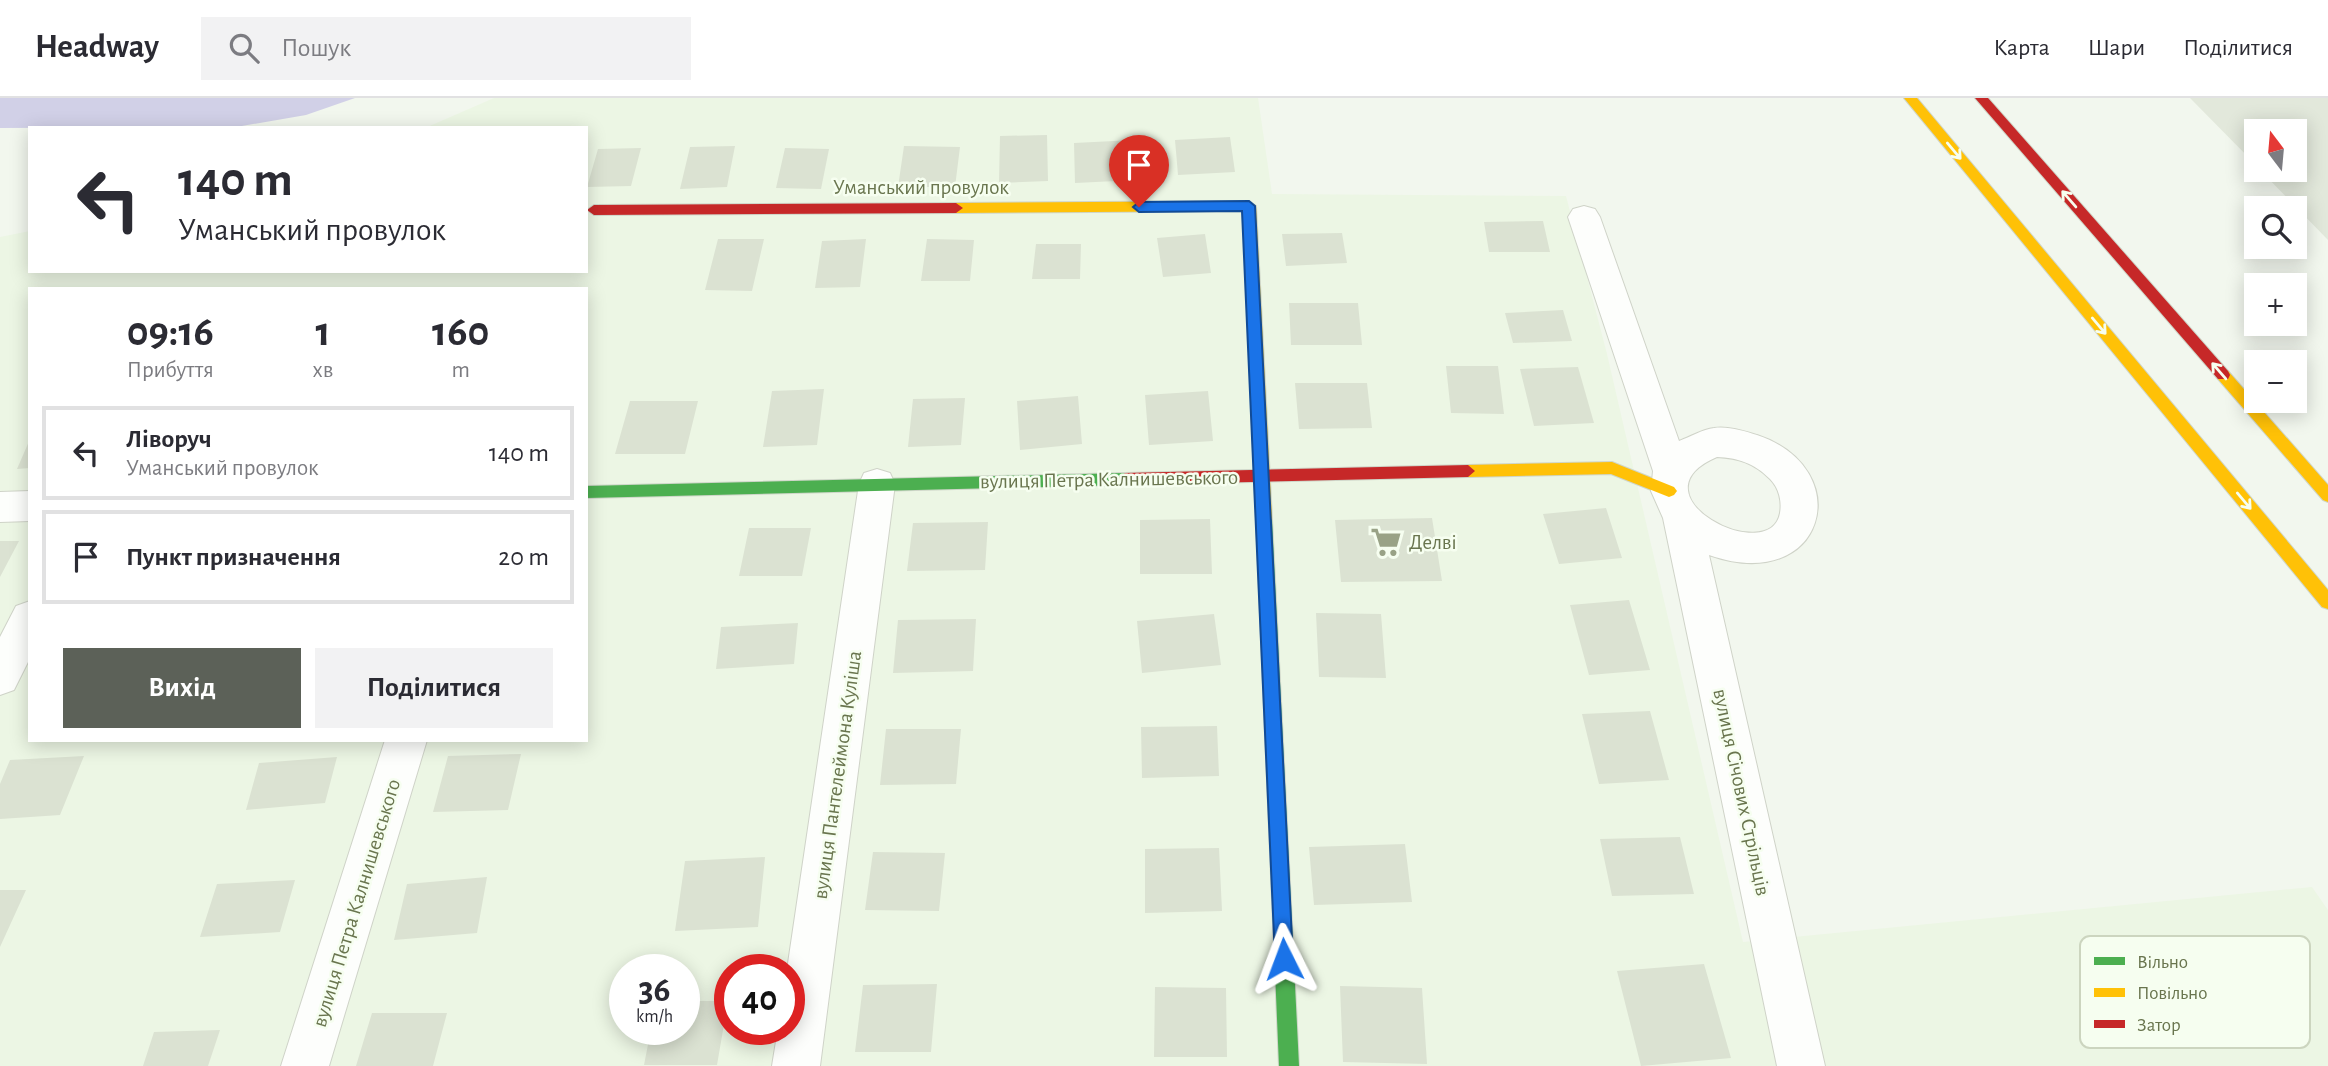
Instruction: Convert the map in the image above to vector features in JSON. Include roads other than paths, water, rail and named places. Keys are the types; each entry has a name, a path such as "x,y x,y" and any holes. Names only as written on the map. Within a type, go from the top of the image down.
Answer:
{"main road":[{"path":"1910,98 2328,602"},
{"path":"1981,98 2328,496"},
{"name":"Уманський провулок","path":"594,210 1249,206 1261,476"},
{"name":"вулиця Петра Калнишевського","path":"588,492 1612,468 1674,493"},
{"path":"1261,476 1289,1066"}],"street":[{"name":"вулиця Січових Стрільців","path":"1584,217 1674,493 1801,1066"},
{"name":"вулиця Пантелеймона Куліша","path":"796,1066 877,484"},
{"path":"0,507 28,506"},
{"path":"0,677 28,622"},
{"name":"вулиця Петра Калнишевського","path":"305,1066 405,742"}],"water":[{"path":"0,98 355,98 306,115 242,126 0,128"}],"place":[{"name":"Делві","path":"1386,542"}]}
